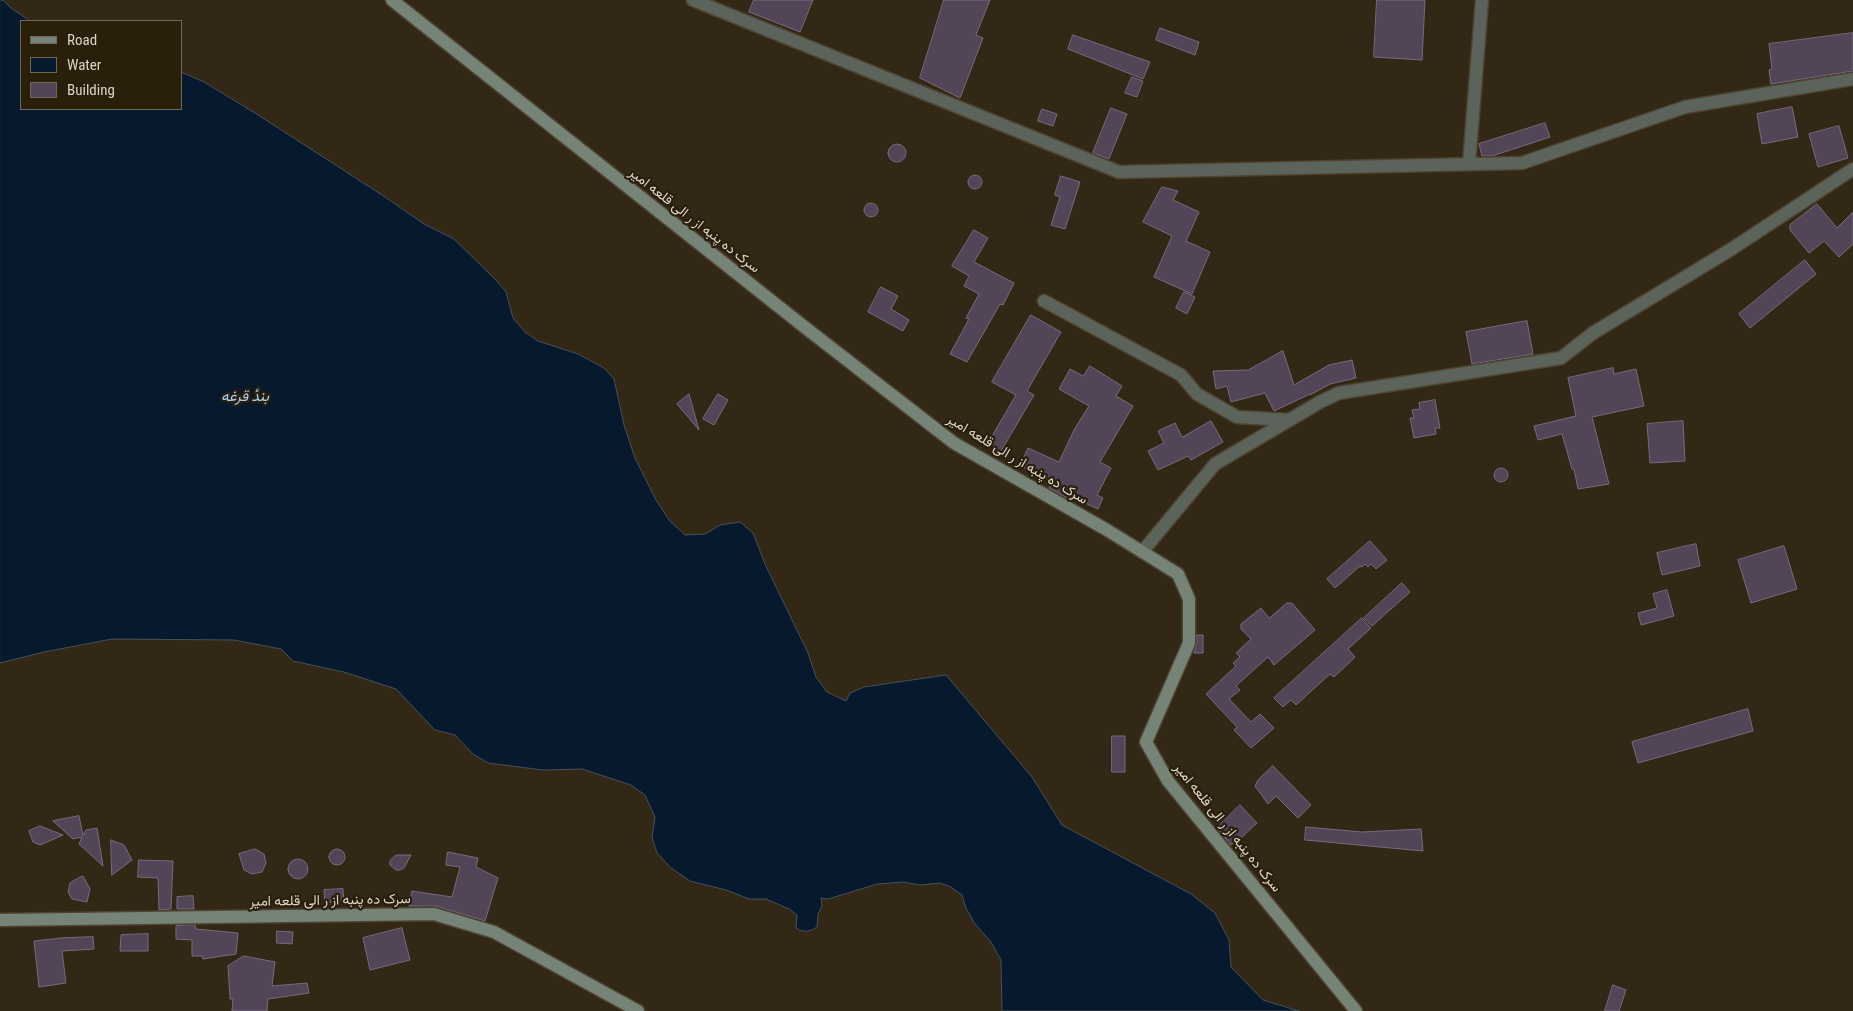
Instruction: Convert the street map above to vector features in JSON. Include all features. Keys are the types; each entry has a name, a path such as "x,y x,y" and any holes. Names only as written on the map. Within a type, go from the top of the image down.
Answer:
{"street":[{"name":"سرک ده پنبه از ر الی قلعه امیر","path":"392,0 806,329 954,443 1178,574 1190,599 1189,643 1146,742 1168,781 1356,1011"},
{"path":"692,0 1119,172 1522,163 1685,107 1853,79"},
{"path":"1470,164 1482,0"},
{"path":"1142,552 1215,464 1339,393 1562,358 1593,333 1730,250 1853,169"},
{"path":"1044,301 1181,374 1197,394 1237,417 1289,420"},
{"name":"سرک ده پنبه از ر الی قلعه امیر","path":"0,920 434,914 494,932 638,1011"}],"water":[{"name":"بندٔ قرغه","path":"0,0 3,0 29,20 20,20 20,110 182,110 182,72 204,82 255,113 424,224 454,239 506,292 513,318 525,332 538,341 578,354 604,368 614,379 624,425 635,458 656,500 669,520 685,535 705,534 720,525 740,522 753,533 765,564 808,653 816,677 827,692 846,701 850,693 864,687 946,675 1032,777 1062,825 1191,894 1215,913 1229,940 1231,967 1263,1000 1299,1011 1002,1011 1001,960 991,942 975,924 966,908 962,895 951,887 940,883 920,885 903,882 877,884 828,899 821,898 822,906 818,914 817,927 809,931 802,931 796,928 797,915 789,909 766,899 749,899 726,890 690,881 671,868 657,853 652,837 655,817 645,795 631,785 582,769 543,770 488,763 473,754 455,735 435,730 396,689 344,672 293,661 281,649 234,640 112,639 44,652 0,663"}],"building":[{"path":"754,0 813,0 800,32 749,12"},
{"path":"944,0 990,0 976,35 983,38 960,98 920,78"},
{"path":"1377,0 1425,0 1422,60 1374,57"},
{"path":"1160,28 1199,42 1195,55 1156,40"},
{"path":"1853,33 1853,71 1771,84 1769,70 1772,69 1769,44"},
{"path":"1073,35 1150,62 1143,79 1068,49"},
{"path":"1132,77 1143,81 1137,97 1125,93"},
{"path":"1792,107 1798,137 1762,144 1757,114"},
{"path":"1111,108 1127,114 1109,159 1093,153"},
{"path":"1042,109 1057,114 1053,126 1038,121"},
{"path":"1545,123 1550,137 1492,156 1482,156 1479,144"},
{"path":"1839,126 1848,158 1818,167 1809,134"},
{"path":"897,144 903,147 906,153 903,159 897,162 891,159 888,153 891,147"},
{"path":"975,175 980,177 982,182 980,187 975,189 970,187 968,182 970,177"},
{"path":"1061,176 1080,182 1065,229 1051,225 1060,197 1055,195"},
{"path":"1162,187 1178,191 1173,200 1199,212 1186,241 1210,252 1192,294 1154,277 1172,236 1143,222"},
{"path":"868,203 874,203 878,210 874,217 868,217 864,213 864,207"},
{"path":"1817,204 1837,228 1853,212 1853,244 1839,257 1824,241 1809,253 1790,230 1790,225"},
{"path":"974,230 988,238 974,262 1014,283 1003,305 1000,304 967,362 950,354 969,319 966,318 979,294 964,286 969,276 952,266"},
{"path":"1805,260 1816,274 1750,328 1739,314"},
{"path":"881,287 898,296 891,309 909,320 903,331 868,312"},
{"path":"1184,292 1195,297 1187,314 1176,308"},
{"path":"1031,315 1061,332 1027,391 1034,395 1001,451 988,443 1016,395 992,382"},
{"path":"1527,321 1533,354 1472,364 1466,332"},
{"path":"1283,351 1294,385 1329,365 1352,360 1356,378 1330,384 1274,411 1265,393 1231,402 1227,386 1216,389 1213,371 1248,370"},
{"path":"1090,366 1122,386 1116,396 1133,406 1100,462 1111,468 1097,495 1103,498 1098,509 1072,497 1071,500 1049,488 1052,481 1020,466 1028,448 1059,462 1074,430 1089,406 1059,389 1070,369 1083,376"},
{"path":"1613,368 1614,374 1636,369 1644,406 1592,417 1609,484 1578,489 1574,469 1572,469 1562,434 1538,440 1534,426 1576,416 1568,378"},
{"path":"689,394 699,430 677,404"},
{"path":"718,394 728,400 714,425 703,419"},
{"path":"1435,400 1440,428 1435,428 1436,434 1414,438 1410,418 1414,418 1412,410 1420,409 1419,403"},
{"path":"1211,421 1223,442 1191,460 1188,456 1158,470 1148,451 1164,443 1158,431 1175,423 1182,437"},
{"path":"1683,421 1685,461 1650,463 1647,424"},
{"path":"1501,468 1506,470 1508,475 1506,480 1501,482 1496,480 1494,475 1496,470"},
{"path":"1370,541 1387,560 1376,569 1371,564 1368,567 1365,564 1362,567 1360,566 1335,588 1327,579"},
{"path":"1696,544 1700,566 1662,575 1657,553"},
{"path":"1784,546 1797,589 1751,603 1738,560"},
{"path":"1402,583 1410,592 1372,626 1364,618"},
{"path":"1667,590 1674,616 1641,625 1638,613 1657,608 1653,594"},
{"path":"1287,603 1292,603 1315,630 1274,665 1268,657 1236,686 1240,690 1229,699 1251,722 1260,714 1274,728 1251,748 1234,730 1237,727 1206,694 1236,666 1233,663 1240,657 1236,653 1251,639 1241,629 1241,624 1261,608 1269,618"},
{"path":"1362,618 1371,628 1348,649 1355,657 1334,677 1330,674 1296,705 1291,700 1283,707 1274,698"},
{"path":"1197,635 1203,635 1203,653 1194,653"},
{"path":"1748,709 1753,731 1638,763 1632,742"},
{"path":"1112,736 1125,736 1125,772 1112,772"},
{"path":"1273,766 1311,805 1298,818 1276,796 1268,804 1255,786 1258,780"},
{"path":"1240,805 1257,823 1231,845 1217,828"},
{"path":"79,816 83,835 86,830 97,828 103,866 79,844 82,837 73,839 53,821"},
{"path":"40,826 63,835 40,845 33,842 29,831"},
{"path":"1306,827 1362,832 1421,829 1423,851 1305,840"},
{"path":"111,840 124,845 132,860 112,875"},
{"path":"255,849 264,854 266,863 262,872 252,874 244,870 239,854"},
{"path":"334,849 340,849 345,854 343,863 334,865 329,860 329,854"},
{"path":"448,852 478,858 476,867 498,878 485,921 436,906 409,906 412,891 452,897 460,867 446,865"},
{"path":"396,855 411,855 404,868 400,870 396,870 390,865 390,861"},
{"path":"298,859 305,862 308,869 305,876 298,879 291,876 288,869 291,862"},
{"path":"139,860 173,861 171,909 159,910 158,878 138,877"},
{"path":"83,876 90,889 87,902 72,899 68,892 70,883"},
{"path":"343,889 344,901 325,903 324,890"},
{"path":"193,896 194,909 177,909 177,897"},
{"path":"195,925 196,929 238,933 236,954 203,959 202,956 192,956 192,940 176,939 176,926"},
{"path":"402,928 410,960 370,970 363,938"},
{"path":"277,931 293,932 292,944 277,943"},
{"path":"148,934 148,951 120,951 121,935"},
{"path":"93,937 94,949 62,951 66,983 39,987 34,941"},
{"path":"244,956 275,962 272,986 307,983 309,993 268,999 267,1011 232,1011 233,999 230,999 228,966"},
{"path":"1613,985 1626,990 1619,1011 1605,1011"}]}
